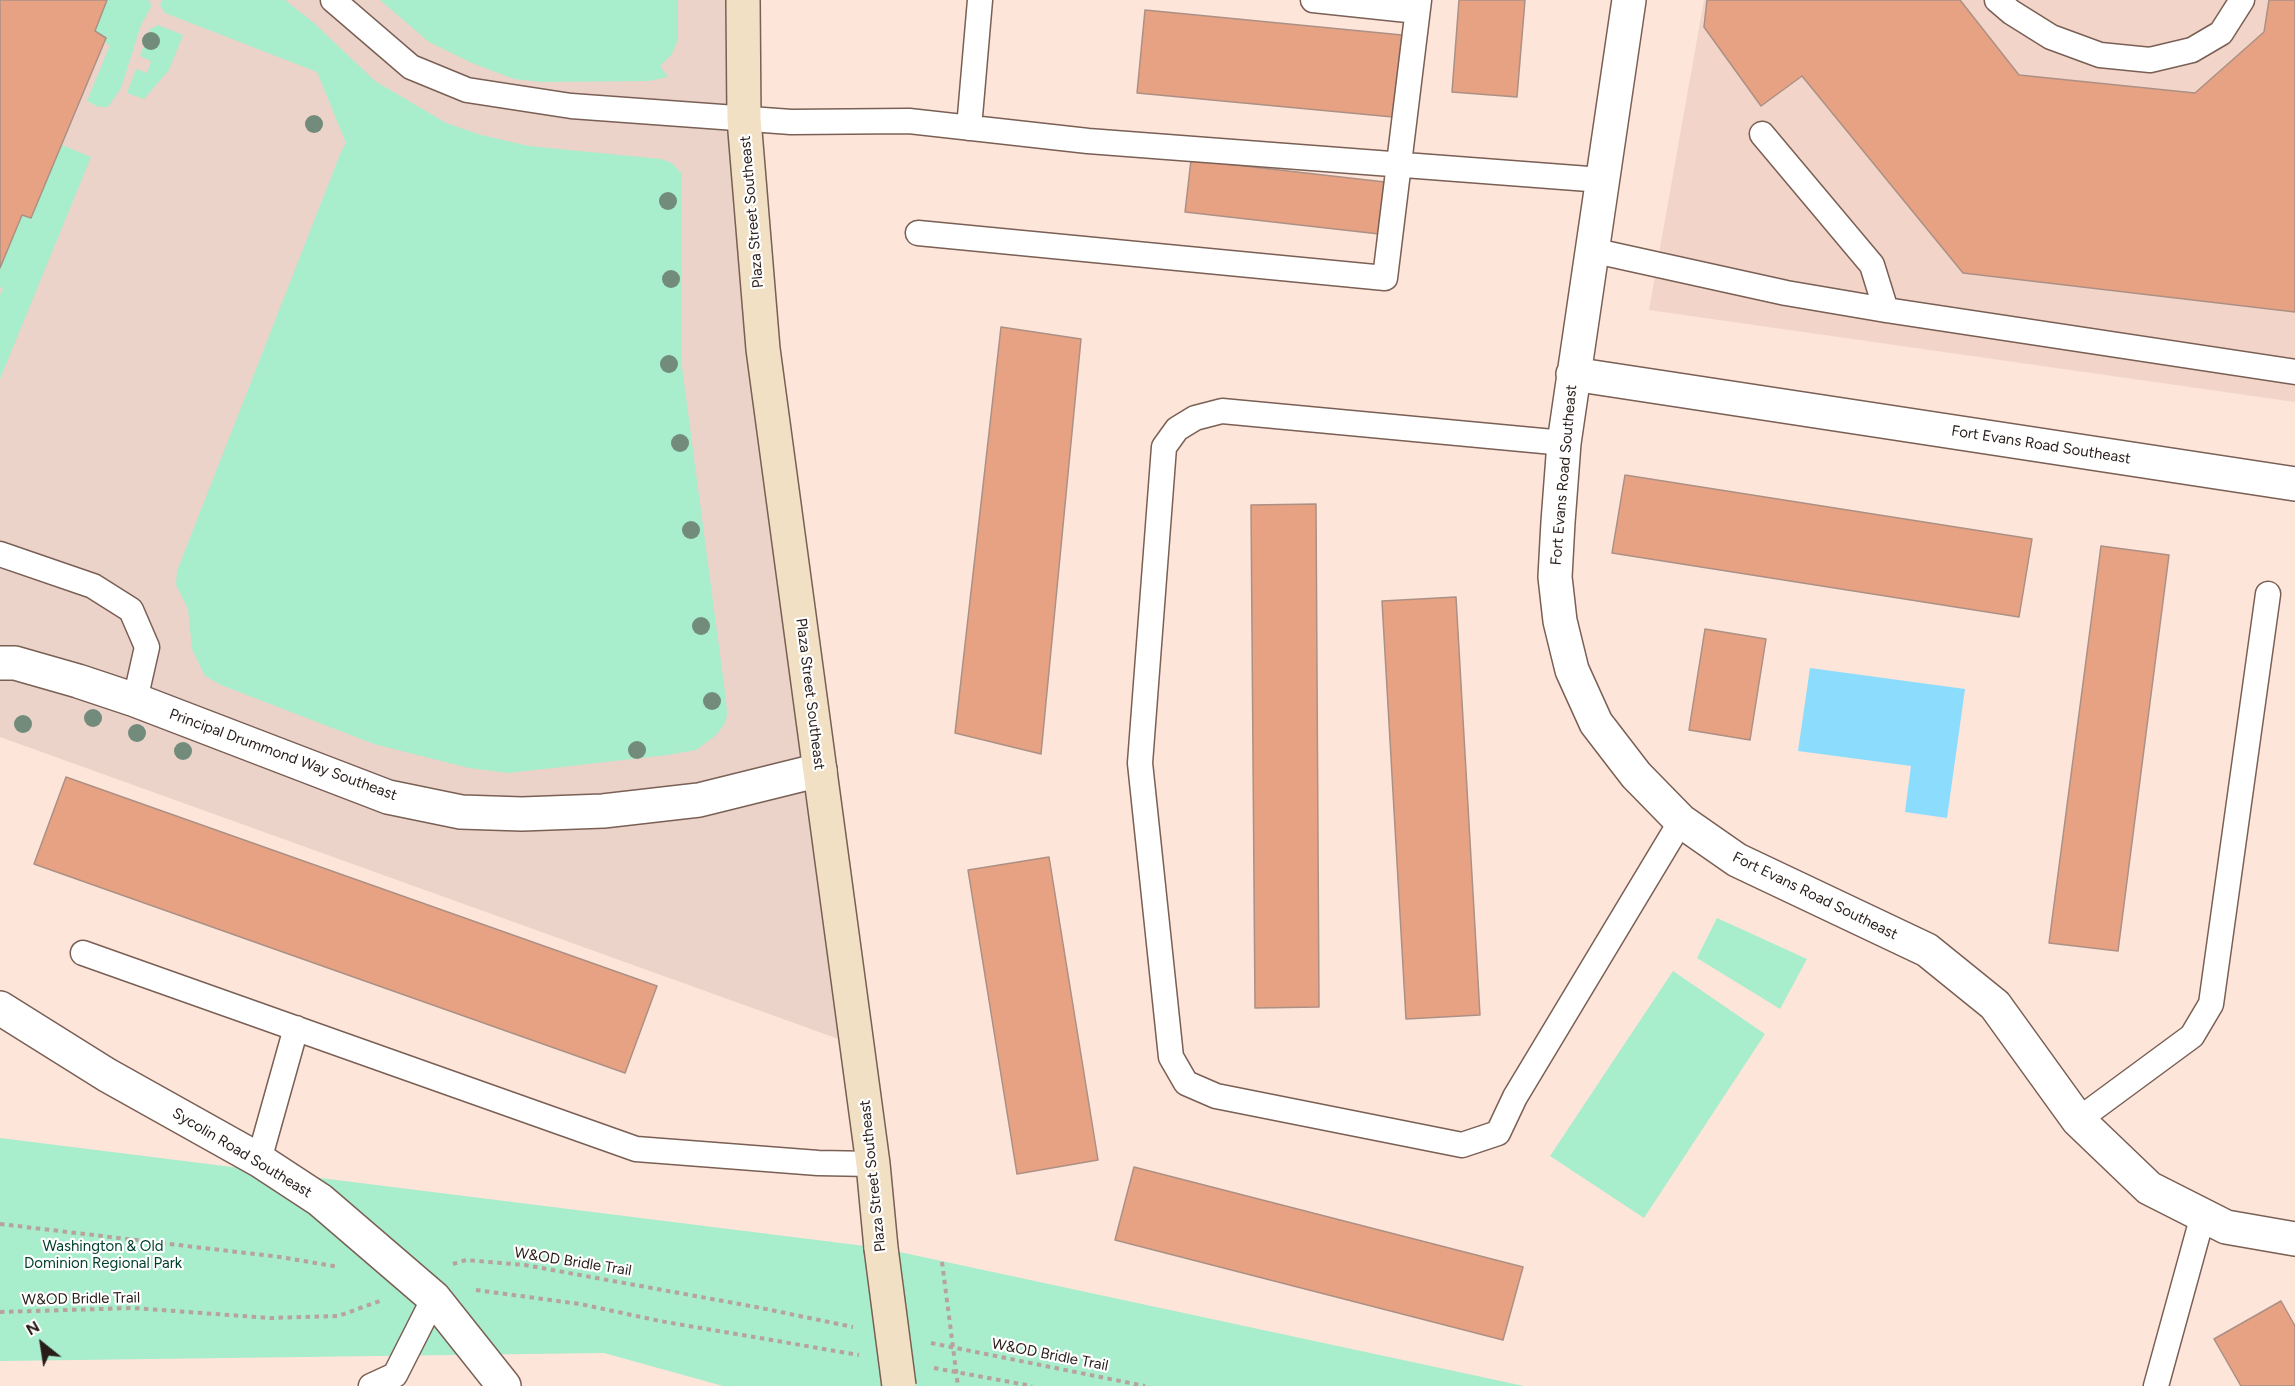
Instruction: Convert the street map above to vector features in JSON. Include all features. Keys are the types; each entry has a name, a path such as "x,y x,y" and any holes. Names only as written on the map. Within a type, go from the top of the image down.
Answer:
{"main road":[{"name":"Plaza Street Southeast","path":"743,0 744,119 764,349 873,1164 881,1248 899,1386"}],"street":[{"name":"Fort Evans Road Southeast","path":"1629,0 1564,443 1555,577 1560,621 1572,670 1596,723 1636,775 1681,821 1737,860 1927,950 1995,1005 2078,1120 2150,1188 2226,1227 2295,1239"},
{"name":"Fort Evans Road Southeast","path":"1574,374 2295,484"},
{"name":"Principal Drummond Way Southeast","path":"0,663 15,663 135,700 388,797 461,812 522,814 603,811 699,800 820,770"},
{"name":"Sycolin Road Southeast","path":"0,1008 107,1075 259,1160 320,1200 423,1289 493,1381"}],"lane":[{"path":"333,0 411,67 467,90 571,106 791,122 909,121 1088,141 1602,180"},
{"path":"969,128 980,0"},
{"path":"918,233 1385,278 1418,6 1313,0"},
{"path":"1997,0 2010,12 2051,37 2100,55 2150,60 2192,50 2221,33 2242,0"},
{"path":"1762,134 1872,265 1886,310"},
{"path":"1591,250 1786,293 2295,372"},
{"path":"1564,443 1222,411 1194,418 1177,429 1164,447 1140,764 1171,1057 1186,1083 1216,1096 1462,1146 1498,1133 1515,1097 1681,821"},
{"path":"0,554 93,586 131,610 147,647 135,700"},
{"path":"2078,1120 2192,1036 2211,1005 2268,594"},
{"path":"83,953 636,1149 818,1163 873,1164"},
{"path":"259,1160 296,1028"},
{"path":"2156,1386 2203,1215"},
{"path":"372,1386 395,1375 423,1289"}],"path":[{"path":"0,1224 280,1257 346,1268"},
{"name":"W&OD Bridle Trail","path":"0,1312 133,1308 270,1318 338,1316 423,1289 466,1260 525,1265 756,1307 861,1329"},
{"path":"942,1262 958,1386"},
{"path":"423,1289 580,1304 660,1321 870,1357"},
{"name":"W&OD Bridle Trail","path":"920,1341 1145,1386"},
{"path":"929,1368 1032,1386"}],"shaded area":[{"path":"0,0 743,0 744,119 858,1046 0,737"},
{"path":"1704,0 2295,0 2295,402 1649,310"}],"green space":[{"path":"107,0 147,0 150,1 151,7 141,25 121,88 108,107 99,107 87,101 110,45 104,42 106,38 95,31"},
{"path":"162,0 285,0 314,23 375,81 446,123 481,135 529,146 661,159 672,163 682,174 682,367 727,715 724,725 715,736 696,750 508,773 469,768 374,744 221,685 205,676 192,649 188,609 176,585 177,571 346,143 317,72 165,13 160,5"},
{"path":"380,0 678,0 678,39 672,54 660,66 668,77 649,81 541,82 514,79 472,63 429,42"},
{"path":"158,25 183,35 169,70 144,99 127,93 136,69 147,73 151,61 140,56 150,29"},
{"path":"62,145 91,157 0,379 0,295 3,289 0,287 0,268 22,215 31,217"},
{"path":"1717,918 1807,959 1780,1009 1697,958"},
{"path":"1673,971 1765,1034 1644,1218 1550,1156"},
{"name":"Washington & Old Dominion Regional Park","path":"0,1138 881,1248 1524,1386 723,1386 604,1353 0,1361"}],"water":[{"path":"1810,668 1965,689 1947,818 1905,812 1911,766 1798,751"}],"building":[{"path":"0,0 107,0 95,31 106,38 31,218 22,215 0,268"},
{"path":"1459,0 1525,0 1517,97 1452,92"},
{"path":"1707,0 1960,0 2019,75 2195,93 2264,32 2269,0 2295,0 2295,312 1963,273 1802,76 1761,106 1704,27"},
{"path":"1145,10 1402,35 1393,117 1137,93"},
{"path":"1191,160 1385,182 1379,234 1185,212"},
{"path":"1001,327 1081,339 1041,754 955,733"},
{"path":"1625,475 2032,539 2019,617 1612,553"},
{"path":"1316,504 1319,1007 1255,1008 1251,505"},
{"path":"2101,546 2169,555 2118,951 2049,943"},
{"path":"1456,597 1480,1015 1406,1019 1382,601"},
{"path":"1705,629 1766,639 1750,740 1689,730"},
{"path":"66,777 657,986 625,1073 34,864"},
{"path":"1049,857 1098,1160 1017,1174 968,870"},
{"path":"1134,1167 1523,1267 1503,1340 1115,1240"},
{"path":"2281,1301 2295,1326 2295,1386 2241,1386 2214,1339"}]}
